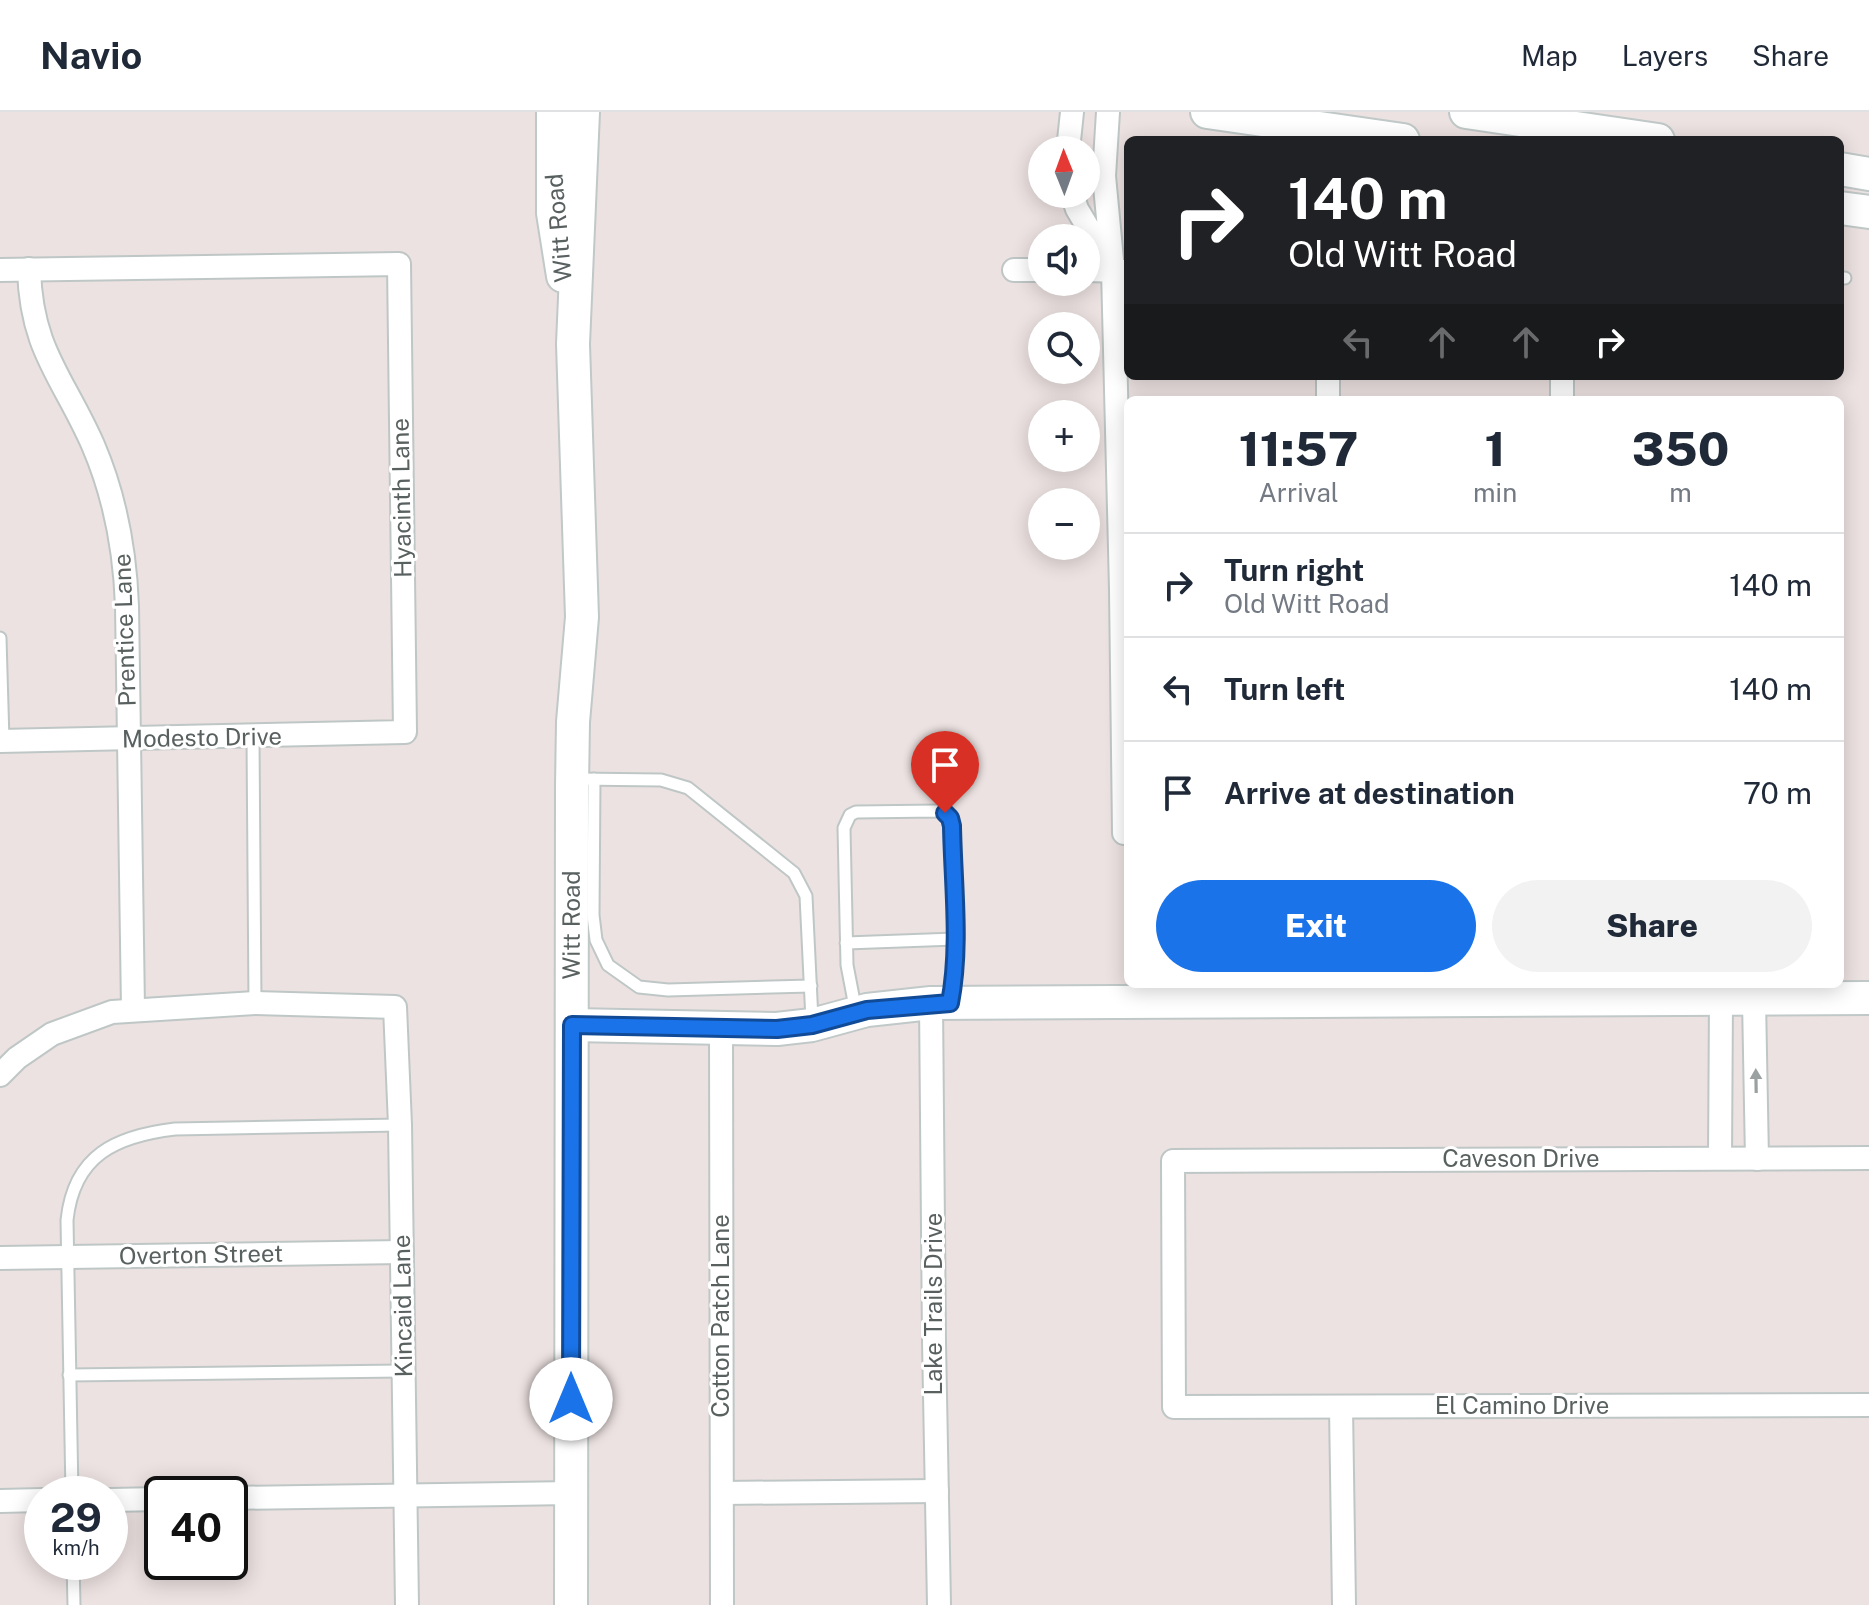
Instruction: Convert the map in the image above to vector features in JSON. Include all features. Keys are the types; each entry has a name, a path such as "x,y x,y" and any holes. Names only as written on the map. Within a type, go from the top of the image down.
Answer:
{"street":[{"name":"Witt Road","path":"553,112 553,213 573,344"},
{"name":"Witt Road","path":"571,1605 572,1025 583,779 573,722 582,617 573,344 583,112"},
{"path":"1069,136 1072,112"},
{"path":"1108,112 1104,176 1120,271 1124,525"},
{"path":"1207,112 1375,136"},
{"path":"1466,112 1608,128 1641,136"},
{"path":"1844,170 1869,174"},
{"path":"1077,208 1120,271"},
{"path":"1844,209 1869,212"},
{"name":"Hyacinth Lane","path":"29,269 399,264 405,732"},
{"path":"0,270 29,269"},
{"name":"Prentice Lane","path":"29,269 31,303 39,339 94,447 118,525 126,579 133,1009"},
{"path":"1014,270 1028,270"},
{"path":"1100,270 1120,271"},
{"name":"Modesto Drive","path":"1,741 253,738 405,732"},
{"path":"572,1025 777,1029 812,1025 856,1013 940,1003 1564,992 1737,996 1835,991 1869,998"},
{"path":"1720,1158 1737,996"},
{"path":"1737,996 1757,1159"},
{"path":"0,1075 17,1058 52,1034 112,1012 255,1003"},
{"name":"Kincaid Lane","path":"255,1003 395,1007 400,1125 407,1605"},
{"name":"Lake Trails Drive","path":"939,1605 940,1003"},
{"name":"Cotton Patch Lane","path":"721,1027 722,1605"},
{"name":"Caveson Drive","path":"1174,1407 1173,1161 1869,1158"},
{"name":"Overton Street","path":"0,1258 402,1252"},
{"name":"El Camino Drive","path":"1174,1407 1869,1405"},
{"path":"1341,1407 1344,1605"},
{"path":"722,1493 937,1491"},
{"path":"248,1498 571,1493"},
{"path":"0,1501 24,1500"}],"lane":[{"path":"0,638 1,741"},
{"path":"253,738 255,1003"},
{"path":"811,986 668,990 639,987 608,965 596,940 583,779 661,780 688,788 794,873 806,896 811,986 812,1025"},
{"path":"856,1013 847,965 844,828 850,815 856,812 938,811 950,818 955,939 953,985 940,1003"},
{"path":"846,943 955,939"},
{"path":"72,1476 66,1257 69,1196 82,1172 100,1153 123,1140 149,1132 400,1125"},
{"path":"69,1375 403,1371"},
{"path":"73,1580 74,1605"}],"route":[{"path":"571,1399 572,1025 777,1029 812,1025 867,1010 950,1003 955,939 952,826 945,813"}]}
